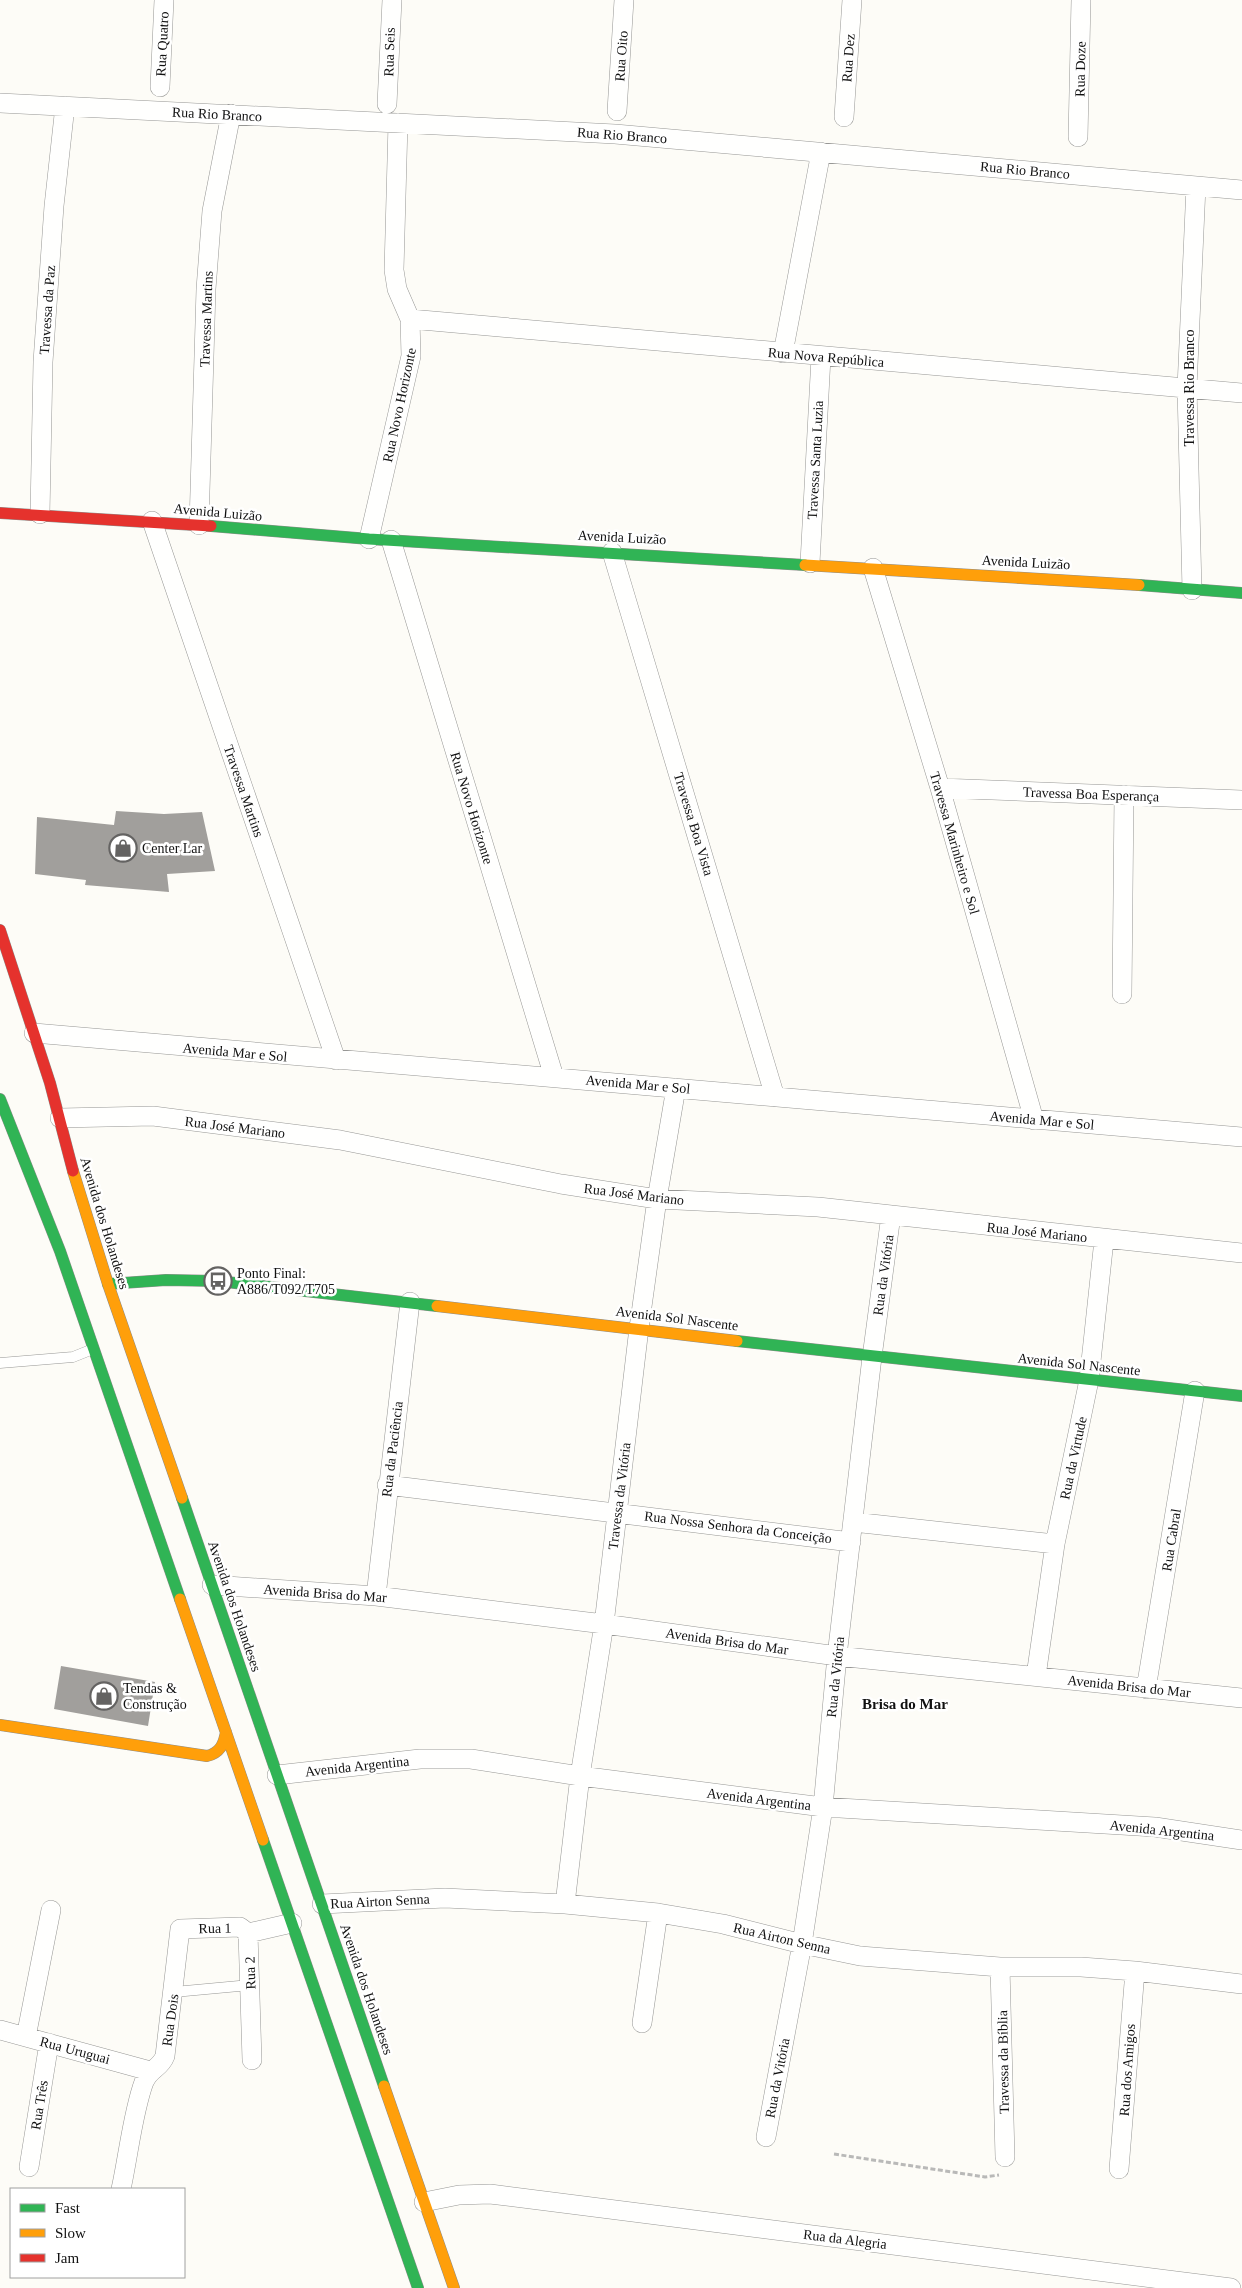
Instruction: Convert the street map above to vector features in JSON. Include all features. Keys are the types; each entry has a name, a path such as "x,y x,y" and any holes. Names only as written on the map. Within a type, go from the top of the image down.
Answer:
{"main road":[{"name":"Avenida Luizão","path":"0,513 152,521 369,539 810,563 1242,594"},
{"name":"Avenida dos Holandeses","path":"0,930 60,1118 78,1190 108,1284 454,2288"},
{"path":"0,1099 40,1198 94,1349 418,2288"},
{"name":"Avenida Sol Nascente","path":"108,1284 157,1281 218,1281 639,1328 872,1357 1242,1396"},
{"path":"0,1725 207,1756 214,1755 220,1750 226,1732"}],"street":[{"name":"Rua Quatro","path":"160,87 164,0"},
{"name":"Rua Seis","path":"387,104 392,0"},
{"name":"Rua Oito","path":"617,112 624,0"},
{"name":"Rua Dez","path":"844,116 852,0"},
{"name":"Rua Doze","path":"1078,137 1081,0"},
{"name":"Rua Rio Branco","path":"0,103 615,134 1242,190"},
{"name":"Travessa da Paz","path":"40,514 43,362 54,206 64,106"},
{"name":"Travessa Martins","path":"199,525 206,289 212,212 231,114"},
{"name":"Rua Novo Horizonte","path":"369,539 411,356 410,319 397,289 394,270 398,123"},
{"path":"783,353 821,152"},
{"name":"Travessa Rio Branco","path":"1192,590 1187,388 1196,186"},
{"name":"Rua Nova República","path":"410,319 1242,393"},
{"name":"Travessa Santa Luzia","path":"810,563 821,357"},
{"name":"Travessa Martins","path":"152,521 336,1060"},
{"name":"Rua Novo Horizonte","path":"391,540 554,1077"},
{"name":"Travessa Boa Vista","path":"612,552 775,1096"},
{"name":"Travessa Marinheiro e Sol","path":"873,568 940,788 1034,1120"},
{"name":"Travessa Boa Esperança","path":"940,788 1242,800"},
{"path":"1122,994 1124,795"},
{"name":"Avenida Mar e Sol","path":"34,1034 1242,1137"},
{"name":"Travessa da Vitória","path":"565,1904 580,1776 604,1624 639,1328 657,1199 676,1088"},
{"name":"Rua José Mariano","path":"60,1118 153,1116 340,1140 561,1184 657,1199 809,1206 1104,1240 1242,1253"},
{"name":"Rua da Vitória","path":"766,2137 802,1944 823,1807 837,1656 872,1357 891,1215"},
{"name":"Rua da Virtude","path":"1036,1676 1055,1544 1089,1380 1104,1240"},
{"name":"Rua da Paciência","path":"376,1596 387,1485 410,1302"},
{"name":"Rua Cabral","path":"1146,1689 1195,1391"},
{"name":"Rua Nossa Senhora da Conceição","path":"387,1485 851,1542"},
{"path":"853,1522 1055,1544"},
{"name":"Avenida Brisa do Mar","path":"212,1585 376,1596 604,1624 837,1656 1242,1698"},
{"name":"Avenida Argentina","path":"277,1775 420,1759 471,1760 823,1807 1155,1826 1242,1840"},
{"name":"Rua Airton Senna","path":"322,1904 445,1898 565,1904 658,1913 723,1924 802,1944 860,1956 1000,1967 1081,1967 1135,1970 1242,1984"},
{"path":"26,2037 51,1910"},
{"path":"642,2024 658,1913"},
{"path":"248,1933 292,1923"},
{"name":"Rua 1","path":"180,1929 240,1927 248,1933"},
{"name":"Rua Dois","path":"122,2188 142,2089 150,2071 163,2063 166,2056 180,1929"},
{"name":"Rua 2","path":"248,1933 252,2060"},
{"name":"Travessa da Bíblia","path":"1000,1967 1005,2157"},
{"name":"Rua dos Amigos","path":"1120,2169 1135,1970"},
{"name":"Rua Uruguai","path":"0,2030 150,2071"},
{"name":"Rua Três","path":"29,2167 48,2043"},
{"name":"Rua da Alegria","path":"424,2202 459,2195 490,2194 1231,2288"}],"lane":[{"path":"0,1363 73,1356 94,1349"},
{"path":"174,1992 250,1985"}],"path":[{"path":"834,2154 985,2177 998,2176 1004,2169 1005,2157"}],"building":[{"name":"Center Lar","path":"116,811 164,814 202,812 215,871 167,874 169,892 85,885 86,880 35,874 37,817 114,825"},
{"name":"Tendas & Construção","path":"61,1666 155,1682 148,1726 54,1709"}],"traffic: fast":[{"path":"211,526 369,539 805,565"},
{"path":"1139,585 1242,593"},
{"path":"0,1099 60,1251 180,1599"},
{"path":"108,1284 166,1280 218,1281 437,1306"},
{"path":"737,1341 1242,1396"},
{"path":"182,1498 384,2086"},
{"path":"263,1840 418,2288"}],"traffic: slow":[{"path":"805,565 1139,585"},
{"path":"73,1171 108,1284 182,1498"},
{"path":"437,1306 737,1341"},
{"path":"180,1599 263,1840"},
{"path":"0,1725 207,1756 215,1753 221,1747 226,1732"},
{"path":"384,2086 454,2288"}],"traffic: jam":[{"path":"0,513 211,526"},
{"path":"0,930 50,1083 73,1171"}],"place":[{"name":"Center Lar","path":"123,848"},
{"name":"Ponto Final: A886/T092/T705","path":"218,1281"},
{"name":"Tendas & Construção","path":"104,1696"}],"district":[{"name":"Brisa do Mar","path":"905,1704"}]}
